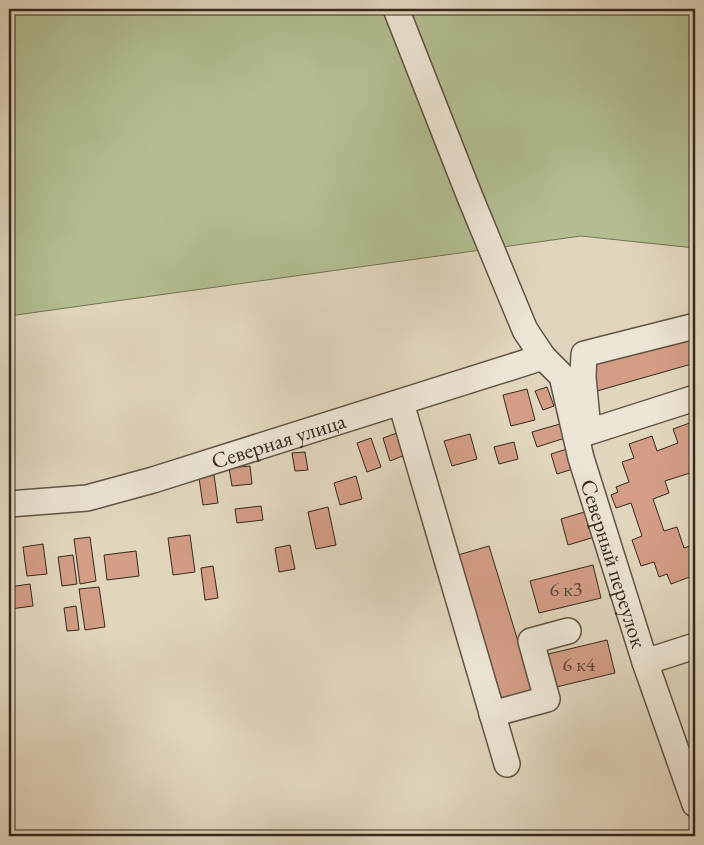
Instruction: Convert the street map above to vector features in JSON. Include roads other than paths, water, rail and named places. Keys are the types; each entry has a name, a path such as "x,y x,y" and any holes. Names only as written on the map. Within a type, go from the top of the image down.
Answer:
{"street":[{"name":"Северный переулок","path":"396,9 470,198 526,330 543,357 562,376 582,434 581,458 645,662 695,804"},
{"path":"695,326 584,354 582,434 695,398"},
{"name":"Северная улица","path":"9,504 87,498 153,480 543,357"},
{"path":"400,403 507,764"},
{"path":"492,714 547,699 531,641 568,631"},
{"path":"645,662 695,646"}]}
